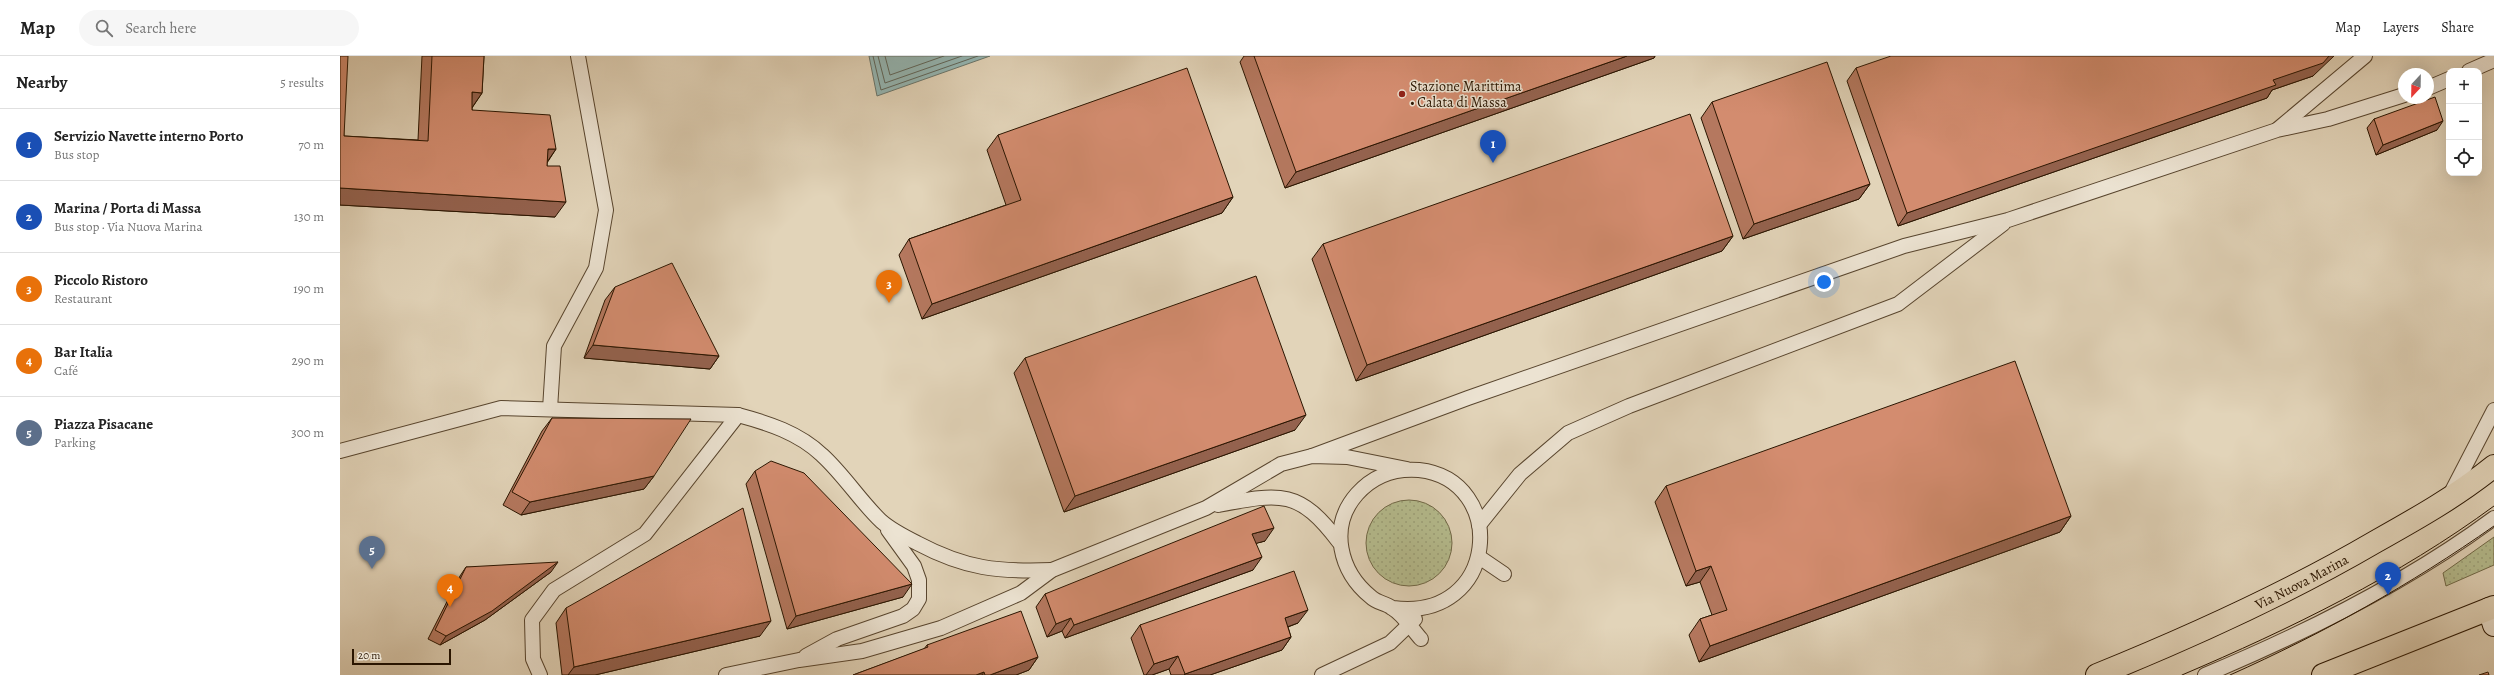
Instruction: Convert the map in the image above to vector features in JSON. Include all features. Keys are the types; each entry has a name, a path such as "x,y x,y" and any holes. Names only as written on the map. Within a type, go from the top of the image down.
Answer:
{"main road":[{"name":"Via Nuova Marina","path":"2097,675 2206,629 2331,568 2447,500 2494,466"},
{"path":"2323,675 2492,614"}],"lane":[{"path":"550,409 554,346 596,268 606,210 578,56"},
{"path":"2277,130 2365,56"},
{"path":"2476,68 2494,60"},
{"path":"2434,86 2446,81"},
{"path":"726,675 799,660 862,651 941,628 1021,593 1052,570 1206,508 1281,464 1312,456 1446,405 1904,246 2008,220 2277,130 2328,119 2398,97"},
{"path":"1480,525 1520,474 1568,433 1629,406 1898,304 2008,220"},
{"path":"340,451 501,408 738,415 771,424 798,437 822,455 882,522 914,566 919,580 919,599 913,609 903,616 837,639 799,660"},
{"path":"2447,500 2494,410"},
{"path":"540,675 533,658 532,620 554,590 646,534 738,415"},
{"path":"1312,456 1346,457 1407,469 1427,471 1445,479 1461,490 1472,507 1480,525 1481,541 1479,557 1471,575 1459,591 1443,602 1424,609 1393,608 1372,599 1356,584 1344,564 1340,542 1342,520 1352,501 1366,485 1385,474 1407,469"},
{"path":"1206,508 1254,498 1281,498 1304,505 1321,519 1340,542"},
{"path":"2206,675 2347,608 2409,573 2494,518"},
{"path":"882,522 909,539 960,563 992,570 1052,570"},
{"path":"1479,557 1504,574"},
{"path":"1393,608 1421,639"},
{"path":"1322,675 1390,643 1410,626 1424,609"}],"green space":[{"path":"1409,500 1425,503 1433,507 1445,519 1449,527 1452,543 1449,559 1445,567 1433,579 1425,583 1409,586 1393,583 1385,579 1373,567 1369,559 1366,543 1369,527 1373,519 1385,507 1393,503"},
{"path":"2494,537 2494,565 2446,586 2443,573"}],"water":[{"path":"869,56 990,56 877,96"}],"building":[{"path":"340,56 348,56 344,136 428,141 432,56 484,56 482,93 472,92 472,110 550,115 556,149 548,149 547,166 560,166 566,202 340,188"},
{"name":"Stazione Marittima • Calata di Massa","path":"1254,56 1627,56 1296,172"},
{"path":"1891,56 2329,56 2323,63 2273,80 2276,85 1907,213 1856,68"},
{"path":"1827,62 1870,184 1754,224 1712,102"},
{"path":"1187,68 1233,197 932,304 909,239 1021,200 998,135"},
{"path":"2434,97 2443,121 2383,145 2374,119 2416,104 2434,104"},
{"path":"1690,114 1733,236 1367,365 1323,244"},
{"path":"672,263 719,356 593,345 615,287"},
{"path":"1256,276 1306,415 1075,496 1025,358"},
{"path":"2015,361 2071,516 1710,646 1700,619 1727,610 1711,566 1696,571 1666,486"},
{"path":"552,418 691,419 654,476 530,502 512,492"},
{"path":"771,461 804,473 912,584 796,616 755,471"},
{"path":"1264,506 1274,528 1252,534 1262,557 1074,625 1071,618 1056,624 1045,594"},
{"path":"743,508 771,621 574,667 566,608"},
{"path":"558,562 492,611 446,636 435,630 466,567"},
{"path":"1294,571 1308,610 1285,618 1291,637 1185,674 1178,656 1154,664 1140,625"},
{"path":"1021,611 1038,657 990,675 985,675 984,672 976,675 853,675 928,647 927,645"},
{"path":"2488,672 2489,675 2479,675"}],"tram line":[{"path":"2182,675 2263,639 2343,600 2420,555 2494,506"},
{"path":"2230,675 2265,659 2366,607 2431,568 2494,526"}],"place":[{"name":"Stazione Marittima • Calata di Massa","path":"1402,94"},
{"name":"Servizio Navette interno Porto","path":"1493,163"},
{"name":"Piccolo Ristoro","path":"889,303"},
{"name":"Piazza Pisacane","path":"372,569"},
{"name":"Marina / Porta di Massa","path":"2388,595"},
{"name":"Bar Italia","path":"450,607"}]}
